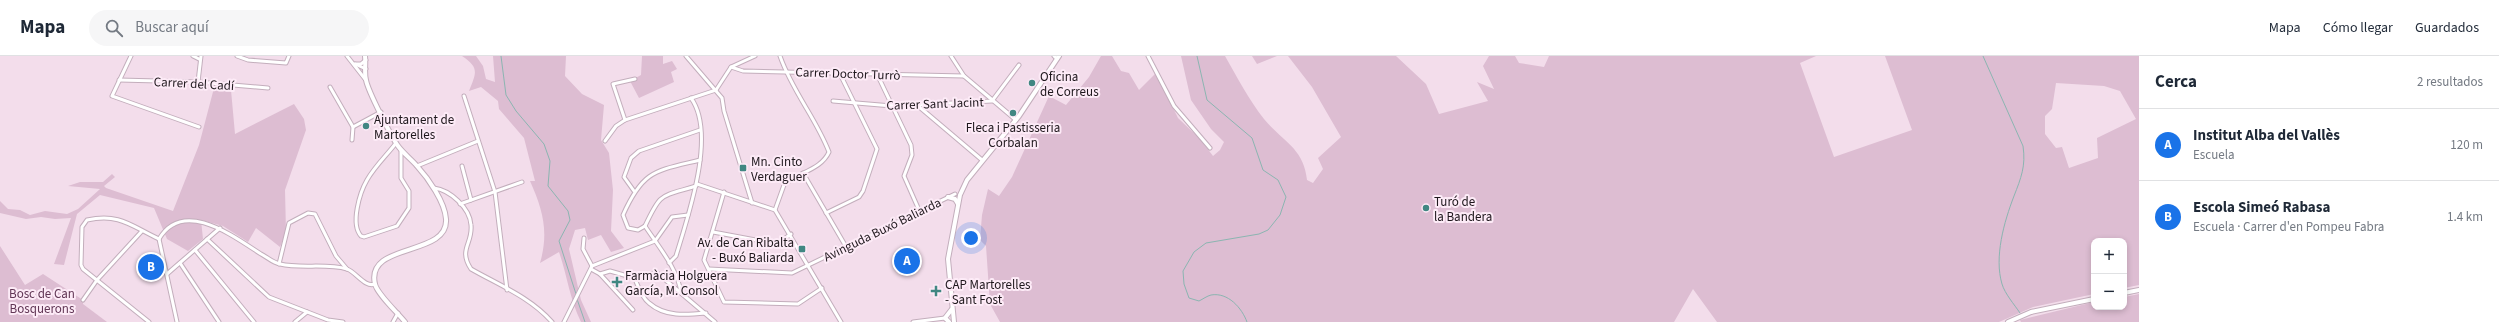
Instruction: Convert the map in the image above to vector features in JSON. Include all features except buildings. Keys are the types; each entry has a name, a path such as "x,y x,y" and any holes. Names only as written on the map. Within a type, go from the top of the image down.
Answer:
{"street":[{"path":"131,56 112,96 199,127"},
{"path":"193,56 200,57 198,82"},
{"path":"237,56 286,63 289,56"},
{"path":"347,56 366,80 396,143 417,166 432,188 446,216 445,229 429,242 392,255 381,262 375,271 375,284 405,322"},
{"path":"686,56 722,98 724,111 752,203"},
{"path":"605,141 616,126 625,120 716,90 731,67 755,56"},
{"path":"776,210 784,185 819,165 829,152 824,139 785,71 780,56"},
{"path":"951,56 964,76 1016,120"},
{"path":"1148,56 1174,106 1210,148"},
{"path":"954,322 948,259 962,190 982,160 1016,120 1056,57"},
{"path":"355,64 361,64 366,58"},
{"path":"366,58 366,80"},
{"path":"350,60 366,70"},
{"name":"Carrer Sant Jacint","path":"833,101 892,106 992,101 1019,65"},
{"name":"Carrer Doctor Turrò","path":"731,67 743,71 964,76"},
{"path":"358,70 366,70"},
{"path":"826,213 859,197 863,191 877,149 839,72"},
{"path":"877,74 911,145 912,155 904,176 919,210"},
{"path":"625,120 613,84 635,79"},
{"name":"Carrer del Cadí","path":"119,80 198,82 268,88"},
{"path":"330,87 353,127 352,140"},
{"path":"464,96 495,192 507,290"},
{"path":"669,263 676,256 696,185 700,160 699,109 691,98"},
{"path":"917,105 982,160"},
{"path":"353,127 381,112"},
{"path":"634,191 624,177 631,158 639,151 700,130"},
{"path":"417,166 478,141"},
{"path":"396,143 367,179 363,189 356,220 358,233 361,236 364,237 397,226 409,208 409,191 401,178 401,150"},
{"path":"700,160 667,168 652,175 639,184 634,191 623,215 624,223 633,230 645,226 657,202 662,196 696,185 724,192 752,203 776,210 841,322"},
{"path":"462,166 471,200"},
{"path":"803,173 845,245"},
{"path":"460,204 522,182"},
{"path":"432,188 443,189 460,204 472,225 465,251 465,260 471,269 539,307 552,322"},
{"path":"955,194 962,190"},
{"path":"724,192 704,260 724,302 798,304 822,288"},
{"name":"Avinguda Buxó Baliarda","path":"709,269 792,273 845,245 955,194"},
{"path":"948,197 955,199 958,204"},
{"path":"279,264 289,223 308,212 315,214 336,256 347,269 370,285 375,284"},
{"path":"564,322 592,267 654,241 672,217 688,215"},
{"path":"149,322 97,280 81,265 83,225 87,220 114,218 124,220 142,232 159,239"},
{"path":"177,322 159,239 164,230 184,219 220,228 279,264 347,269"},
{"path":"645,226 669,263 680,284 681,293"},
{"path":"167,274 220,228"},
{"path":"82,300 97,280 142,232"},
{"path":"713,232 777,244 791,234"},
{"path":"584,238 583,249 592,267 634,310"},
{"path":"207,239 269,297 328,320 343,322"},
{"path":"194,250 254,322"},
{"path":"180,263 219,322"},
{"path":"600,274 610,271 635,279 641,279 656,272 715,322"},
{"path":"635,279 648,303 660,309 674,314 706,313"},
{"path":"2127,292 2139,290"},
{"path":"2008,322 2031,312 2091,300"},
{"path":"945,318 952,308"},
{"path":"294,322 307,312"},
{"path":"393,322 398,314"},
{"path":"912,322 945,318 950,322"}],"green space":[{"path":"462,56 476,56 483,66 486,79 495,82 493,56 566,56 565,76 582,94 604,105 601,140 609,153 613,190 611,231 624,248 611,252 601,235 588,240 585,228 575,230 569,249 581,300 591,322 581,322 577,314 559,252 540,263 544,241 543,221 530,181 535,181 524,138 499,109 498,101 481,87 469,91 475,71 472,64"},
{"path":"642,56 663,56 663,64 672,61 677,69 671,72 674,82 639,98 630,81 641,75"},
{"path":"1101,56 1112,56 1121,71 1129,73 1139,90 1156,73 1178,118 1200,139 1213,156 1220,150 1224,142 1211,129 1191,100 1181,56 1225,56 1243,88 1264,119 1297,152 1302,160 1307,180 1313,183 1323,169 1318,158 1341,137 1312,87 1288,56 1396,56 1426,84 1439,114 1488,101 1477,82 1494,89 1483,66 1489,56 1515,56 1519,63 1544,67 1549,56 1816,56 1800,63 1834,157 1912,130 1885,56 2139,56 2139,285 2127,287 2127,238 2091,238 2091,295 2033,307 1999,322 1717,322 1693,289 1674,322 1000,322 990,304 986,246 980,240 982,215 988,189 999,196 1012,177 1049,96 1066,105 1089,77","holes":["2056,83 2104,86 2120,91 2136,119 2097,138 2098,158 2069,168 2062,147 2056,148 2045,134 2045,116 2052,109"]},
{"path":"1252,56 1277,56 1257,64"},
{"path":"214,88 231,90 235,134 294,104 304,119 306,130 285,190 286,232 280,247 256,228 248,242 223,226 201,220 203,239 188,251 167,239 154,208 100,195 77,214 64,265 54,264 71,218 55,219 41,217 26,219 0,213 0,201 8,209 20,210 30,215 45,211 67,214 78,209 100,189 68,186 80,182 103,182 112,174 115,177 104,186 106,188 173,211 199,145"},
{"name":"Bosc de Can Bosquerons","path":"0,246 25,285 43,274 83,300 83,304 107,322 0,322"},
{"path":"2139,294 2139,322 2021,322 2020,320 2091,303 2091,310 2127,310 2127,296"}],"waterway":[{"path":"501,56 506,95 516,111 544,144 550,161 548,186 568,211 570,220 559,241 576,294"},
{"path":"1197,56 1207,100 1252,138 1263,170 1278,180 1286,197 1280,215 1268,230 1259,234 1206,243 1194,252 1183,271 1184,284 1189,298 1199,301 1211,295 1223,296 1234,302 1242,311 1247,322"},
{"path":"1983,56 2023,146 2024,160 2022,172 2004,228 2001,240 1999,263 2003,288 2020,313"},
{"path":"577,299 585,322"}],"place":[{"name":"Oficina de Correus","path":"1032,83"},
{"name":"Fleca i Pastisseria Corbalan","path":"1013,113"},
{"name":"Ajuntament de Martorelles","path":"366,126"},
{"name":"Mn. Cinto Verdaguer","path":"743,168"},
{"name":"Turó de la Bandera","path":"1426,208"},
{"name":"Av. de Can Ribalta - Buxó Baliarda","path":"802,249"},
{"name":"Institut Alba del Vallès","path":"907,261"},
{"name":"Escola Simeó Rabasa","path":"151,267"},
{"name":"Farmàcia Holguera García, M. Consol","path":"617,282"},
{"name":"CAP Martorelles - Sant Fost","path":"936,291"}]}
